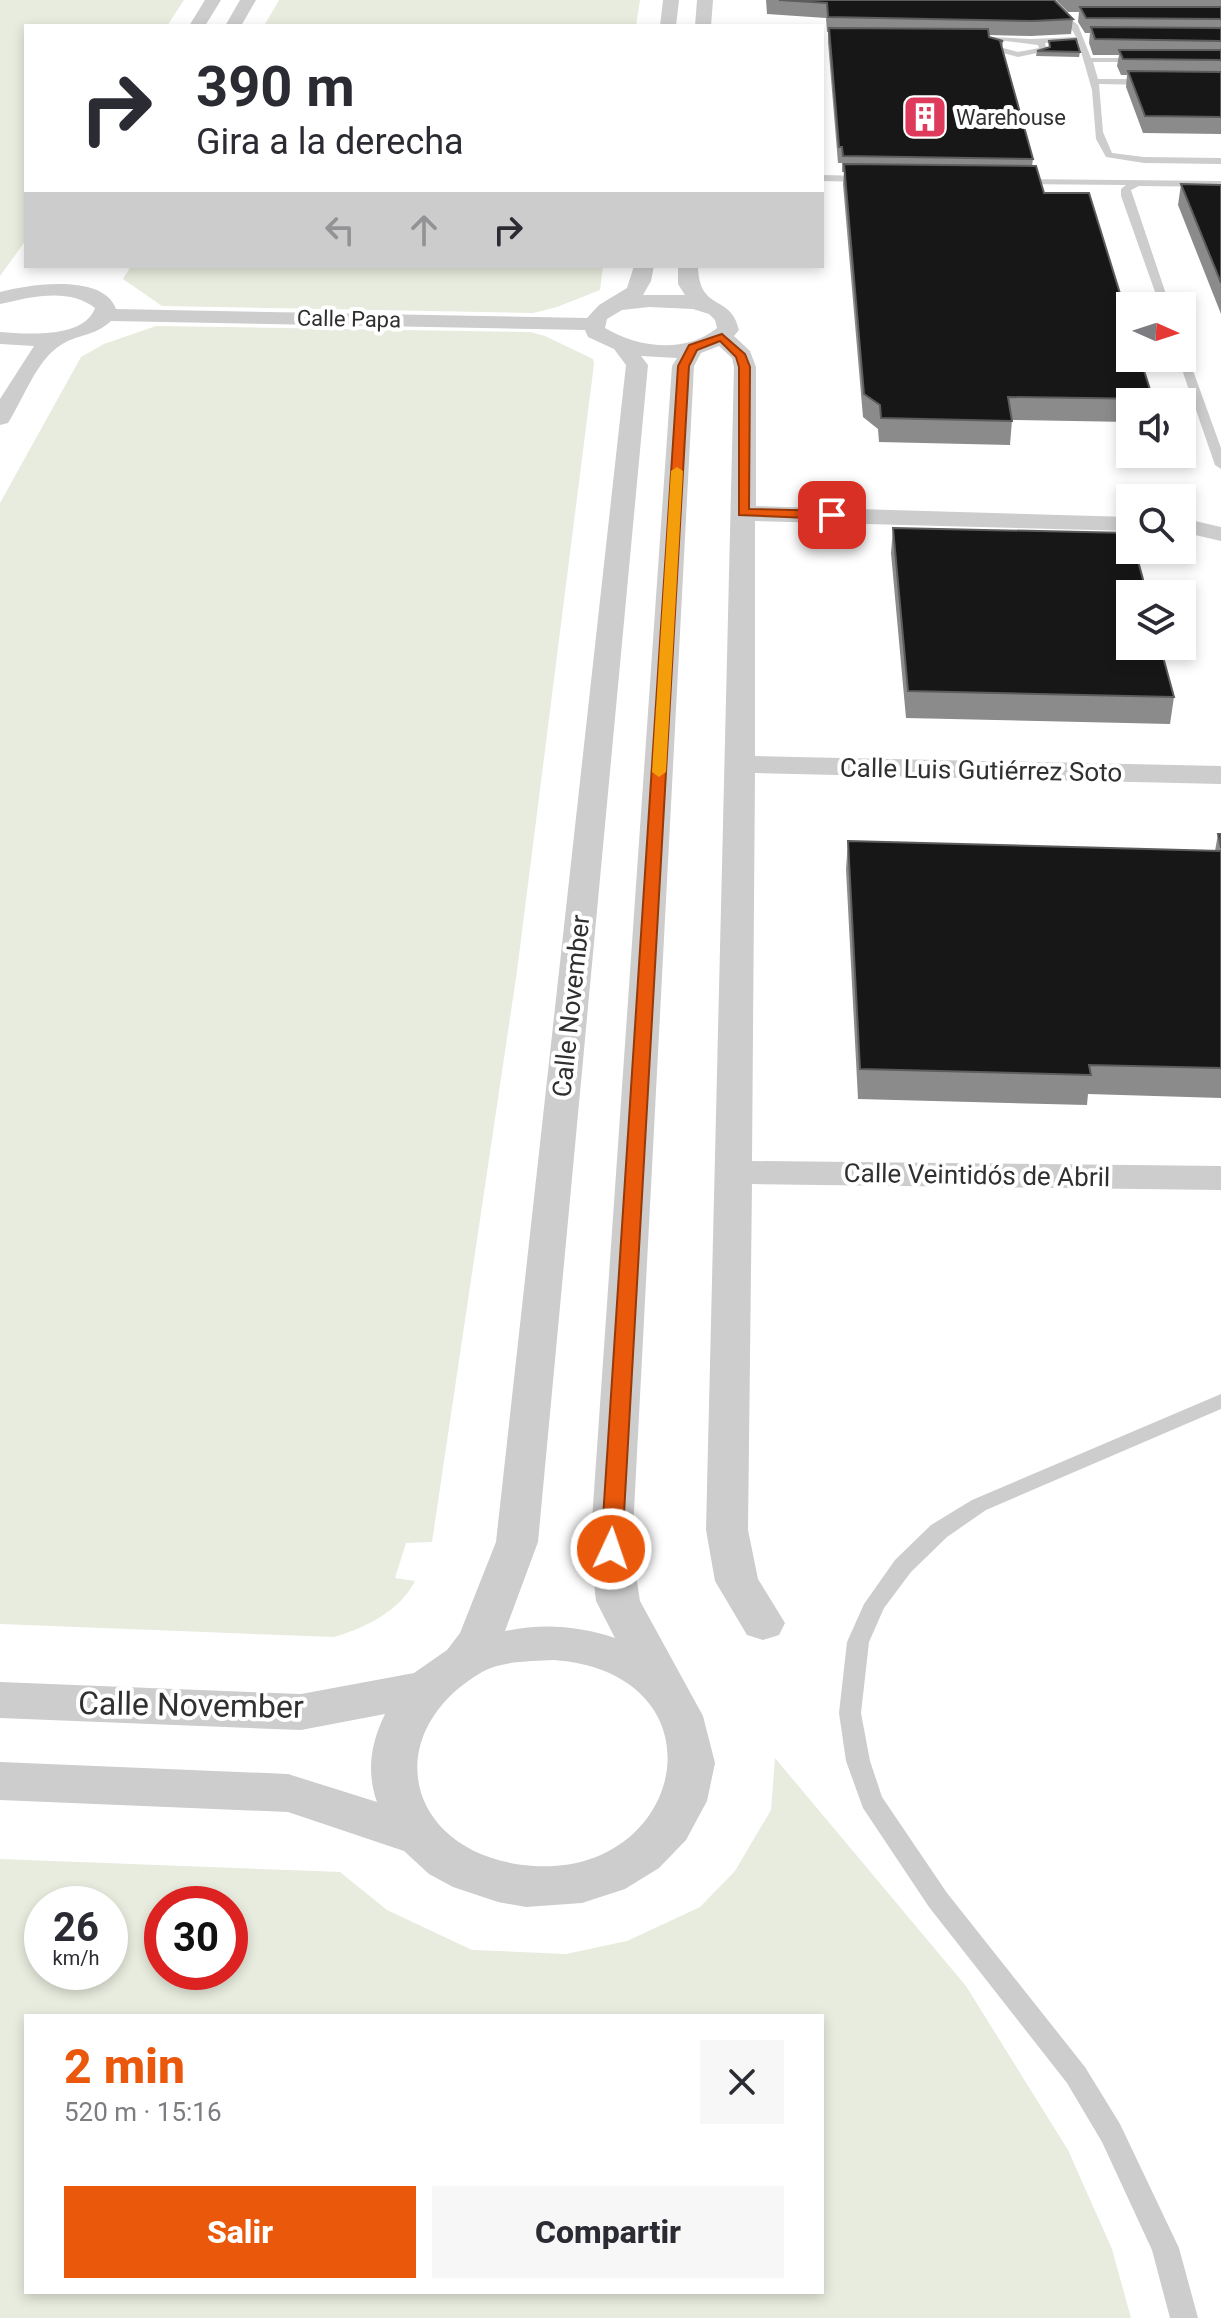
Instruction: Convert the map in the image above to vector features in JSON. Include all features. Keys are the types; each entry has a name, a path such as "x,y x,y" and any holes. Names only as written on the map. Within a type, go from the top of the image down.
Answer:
{"street":[{"path":"198,24 213,0"},
{"path":"234,24 248,0"},
{"path":"668,24 671,0"},
{"path":"703,24 705,0"},
{"path":"6,296 47,268"},
{"path":"623,304 642,284 644,268"},
{"path":"688,268 688,284 701,305"},
{"path":"0,338 58,338 90,328 106,315 106,307 88,286 6,296"},
{"path":"0,1781 288,1793 417,1835 454,1865 503,1884 556,1887 607,1874 651,1848 680,1812 693,1770 687,1729 618,1601 611,1549 683,366 707,342 728,330 729,323 724,316 701,305 662,300 623,304 597,316 593,324 596,332 623,346 657,350 707,342 742,356 745,367 727,1530 737,1581 763,1623"},
{"name":"Calle Papa","path":"106,315 593,324"},
{"path":"0,418 38,353 58,338"},
{"name":"Calle November","path":"465,1660 497,1602 517,1542 637,365 623,346"},
{"path":"743,513 1116,524"},
{"path":"1196,528 1221,534"},
{"name":"Calle Luis Gutiérrez Soto","path":"740,764 1221,775"},
{"name":"Calle Veintidós de Abril","path":"734,1172 1221,1178"},
{"path":"417,1835 397,1799 393,1759 403,1721 428,1688 465,1660 500,1648 536,1642 574,1643 609,1653 640,1669 666,1692"},
{"name":"Calle November","path":"0,1700 301,1712 428,1688"}],"lane":[{"path":"1048,0 1050,8 1074,25 1096,89 1096,126 1101,145 1109,155 1144,160 1221,161"},
{"path":"1064,17 1080,16"},
{"path":"953,38 1080,41"},
{"path":"1034,41 1045,46 1094,38"},
{"path":"991,47 1005,39"},
{"path":"965,45 1023,54 1040,52 1045,46"},
{"path":"1086,60 1146,60"},
{"path":"1093,81 1157,82"},
{"path":"824,178 885,179"},
{"path":"1011,181 1221,184"},
{"path":"1135,184 1126,189 1126,196 1160,292"},
{"path":"1188,372 1221,465"},
{"path":"1184,2318 1165,2248 1111,2133 1076,2075 938,1900 871,1801 858,1761 850,1713 858,1642 875,1604 903,1566 939,1531 979,1505 1221,1401"}],"shaded area":[{"path":"0,0 184,0 168,24 24,24 24,243 0,276"},
{"path":"279,0 640,0 636,24 265,24"},
{"path":"130,268 603,268 600,290 533,313 162,306 123,279"},
{"path":"156,326 530,332 593,359 594,364 517,971 432,1542 406,1543 395,1578 415,1581 391,1610 358,1629 334,1637 0,1624 0,503 81,357 104,344"},
{"path":"775,1758 966,1986 1068,2150 1112,2249 1131,2318 0,2318 0,1859 340,1872 387,1910 472,1950 566,1954 627,1941 700,1907 735,1871 771,1810"}],"building":[{"path":"779,0 1054,0 1073,19 828,17 827,3"},
{"path":"1080,7 1221,7 1221,19 1086,18"},
{"path":"1091,27 1221,28 1221,41 1095,39"},
{"name":"Warehouse","path":"829,28 988,29 989,37 1003,41 1000,41 1033,159 843,156 842,147 839,147"},
{"path":"1076,39 1080,52 1037,51 1050,47 1049,41"},
{"path":"1119,50 1221,50 1221,60 1123,59"},
{"path":"1128,71 1221,72 1221,117 1145,116"},
{"path":"844,164 1036,166 1044,193 1089,193 1120,292 1116,292 1116,372 1144,372 1150,388 1116,388 1116,398 1008,397 1012,421 881,418 880,405 864,394"},
{"path":"1181,184 1221,185 1221,283"},
{"path":"893,528 1116,533 1116,564 1139,564 1143,580 1116,580 1116,660 1164,660 1174,697 908,691"},
{"path":"848,841 1221,851 1221,1068 1089,1065 1091,1075 860,1069"}],"slow traffic":[{"path":"659,772 677,471"}],"place":[{"name":"Warehouse","path":"925,117"}],"route":[{"path":"611,1549 683,366 693,348 722,337 742,356 745,367 743,513 832,515"}]}
